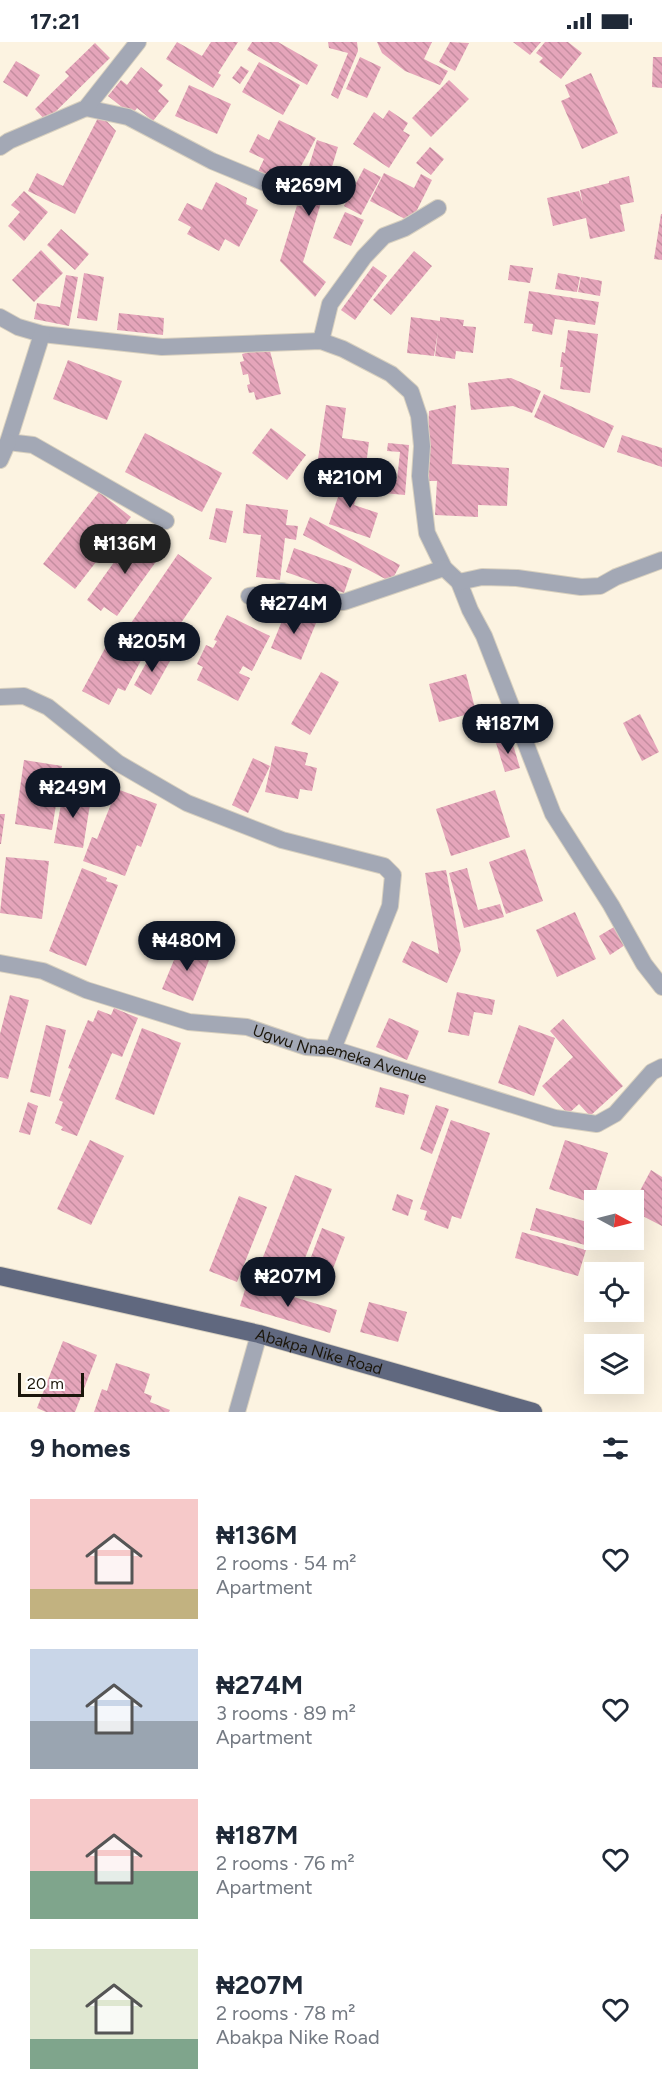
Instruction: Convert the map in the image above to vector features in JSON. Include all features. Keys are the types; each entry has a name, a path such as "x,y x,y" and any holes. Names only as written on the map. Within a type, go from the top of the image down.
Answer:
{"main road":[{"name":"Abakpa Nike Road","path":"0,1276 259,1334 533,1412"}],"street":[{"path":"3,140 86,108 138,42"},
{"path":"86,108 128,117 212,161 298,197"},
{"path":"321,341 330,304 364,257 384,236 405,228 438,208"},
{"path":"0,317 18,327 42,334 162,347 321,341 343,349 391,374 411,392 419,416 422,446 420,476 427,533 444,568 459,582 484,636 553,814 611,905 644,964 662,987"},
{"path":"0,460 8,442 42,334"},
{"path":"8,442 33,445 166,521"},
{"path":"459,582 482,577 600,586 616,577 662,560"},
{"path":"249,596 282,591 322,602 344,602 444,568"},
{"path":"0,697 24,696 48,707 118,763 187,803 282,840 384,866 393,874 390,906 333,1050"},
{"name":"Ugwu Nnaemeka Avenue","path":"0,963 43,971 86,990 189,1022 247,1027 306,1047 333,1050 555,1118 597,1124 615,1114 652,1072 662,1067"},
{"path":"237,1412 259,1334"}],"building":[{"path":"177,42 202,56 211,42 238,42 218,73 221,75 213,88 166,59"},
{"path":"252,42 278,42 318,65 307,85 247,50"},
{"path":"328,42 357,42 358,51 338,99 331,95 348,53 329,48"},
{"path":"377,42 432,42 424,59 448,71 440,85 405,71 382,53"},
{"path":"450,42 469,43 455,71 439,62"},
{"path":"513,42 541,42 530,55"},
{"path":"545,42 568,42 582,53 561,79 539,62 543,58 536,53"},
{"path":"95,43 110,58 46,121 35,109 69,76 65,72"},
{"path":"360,57 381,67 367,98 346,89"},
{"path":"653,57 662,57 662,88 652,87"},
{"path":"16,61 40,75 27,97 3,82"},
{"path":"259,62 300,85 283,115 242,92"},
{"path":"241,66 249,71 240,84 232,78"},
{"path":"141,67 163,85 158,91 169,101 153,121 137,108 132,115 108,96 121,80 127,85"},
{"path":"591,73 618,133 582,149 561,101 570,97 565,85"},
{"path":"449,80 469,99 431,137 412,118"},
{"path":"189,85 231,104 217,134 175,116"},
{"path":"389,110 408,123 403,131 410,135 389,168 353,144 374,112 383,119"},
{"path":"100,114 116,131 75,214 28,191 37,173 63,186"},
{"path":"279,120 316,138 289,189 257,174 264,159 249,152 258,134 269,140"},
{"path":"317,140 338,147 303,262 326,282 315,297 280,261"},
{"path":"430,147 444,159 431,175 416,163"},
{"path":"364,168 381,177 361,215 344,206"},
{"path":"384,173 414,188 421,174 432,180 411,222 370,201"},
{"path":"629,176 634,202 620,205 625,231 590,239 586,218 553,226 547,198 579,191 583,205 580,190"},
{"path":"216,182 247,198 246,204 258,210 239,247 225,239 219,251 187,234 191,227 178,220 187,203 202,210"},
{"path":"24,191 48,212 24,241 8,226 20,212 11,205"},
{"path":"345,212 364,220 351,246 333,238"},
{"path":"662,214 662,260 654,259"},
{"path":"61,229 89,254 75,270 47,245"},
{"path":"41,250 63,273 34,302 12,280"},
{"path":"414,251 432,266 391,315 373,300"},
{"path":"510,265 533,268 530,283 508,280"},
{"path":"373,266 387,276 355,320 341,310"},
{"path":"84,273 104,277 97,321 77,318"},
{"path":"558,273 580,277 577,292 555,289"},
{"path":"66,275 78,277 69,326 34,319 37,303 60,307"},
{"path":"581,277 602,281 600,296 578,292"},
{"path":"529,291 599,302 595,325 555,319 552,335 532,331 533,324 524,323"},
{"path":"119,313 164,318 163,335 117,330"},
{"path":"411,317 440,321 440,317 464,320 463,326 476,327 473,353 456,351 455,359 435,356 438,331 434,356 407,353"},
{"path":"568,330 598,334 590,393 560,389 563,367 560,367 562,352 565,353"},
{"path":"269,347 281,394 256,400 254,392 249,393 248,374 243,375 240,362 244,361 242,354"},
{"path":"68,360 122,381 107,420 53,399"},
{"path":"511,378 541,391 532,413 513,406 471,410 468,383"},
{"path":"544,394 614,426 604,448 534,417"},
{"path":"326,405 346,408 342,438 369,442 366,465 318,459"},
{"path":"456,405 452,464 509,468 507,506 478,505 478,517 435,515 437,481 425,481 429,411"},
{"path":"271,428 306,455 287,480 252,453"},
{"path":"145,433 222,473 202,512 125,472"},
{"path":"622,435 662,448 662,467 617,452"},
{"path":"388,443 409,445 405,495 362,491 363,469 381,470 381,479 397,480 400,452 387,451"},
{"path":"320,473 360,486 354,505 378,513 370,538 329,524 341,488 318,481"},
{"path":"99,492 131,517 75,589 43,564"},
{"path":"246,504 288,510 286,525 298,526 296,540 285,538 280,580 256,577 261,535 243,533"},
{"path":"216,508 233,511 226,543 209,539"},
{"path":"310,517 400,565 391,582 303,535"},
{"path":"137,530 151,540 146,547 160,556 117,616 104,607 101,611 87,600"},
{"path":"294,548 352,569 344,593 286,572"},
{"path":"178,554 212,578 165,646 131,623"},
{"path":"286,611 316,623 301,660 271,648"},
{"path":"227,615 270,636 252,671 243,666 239,673 250,678 238,701 197,680 203,667 197,664 206,645 213,648 217,641 214,640"},
{"path":"116,628 149,645 125,691 118,688 109,705 82,691"},
{"path":"153,651 170,661 151,695 134,685"},
{"path":"321,672 339,682 310,735 291,724"},
{"path":"466,674 476,712 439,722 429,684"},
{"path":"640,714 659,752 642,761 623,723"},
{"path":"511,738 520,768 505,772 496,743"},
{"path":"275,746 308,753 305,765 317,768 312,791 300,789 298,799 265,792"},
{"path":"253,758 270,766 248,813 232,805"},
{"path":"24,760 62,766 52,830 15,824"},
{"path":"117,789 157,804 141,847 137,845 125,876 83,861 92,837 97,839"},
{"path":"79,790 92,792 83,848 54,843 63,793 78,796"},
{"path":"495,790 510,837 451,856 436,809"},
{"path":"0,814 5,814 1,844 0,844"},
{"path":"525,849 543,901 506,914 489,862"},
{"path":"6,857 49,861 42,919 0,913"},
{"path":"82,868 118,885 86,966 49,951"},
{"path":"467,868 478,910 500,904 504,917 464,928 449,873"},
{"path":"446,870 461,950 447,983 402,962 412,941 439,954 425,873"},
{"path":"575,912 596,959 557,977 536,930"},
{"path":"614,927 625,945 610,955 599,936"},
{"path":"181,943 211,955 193,1001 162,989"},
{"path":"457,992 495,1000 492,1015 474,1012 469,1036 448,1032"},
{"path":"10,995 29,1000 8,1079 0,1077 0,1034"},
{"path":"114,1008 138,1018 122,1057 112,1053 77,1136 61,1130 63,1127 55,1123 63,1102 59,1100 71,1069 68,1068 88,1020 93,1022 98,1010 111,1015"},
{"path":"389,1018 419,1031 407,1060 376,1047"},
{"path":"563,1019 623,1086 590,1116 579,1104 568,1114 542,1086 573,1057 550,1031"},
{"path":"46,1025 66,1030 50,1097 30,1092"},
{"path":"519,1025 555,1038 534,1096 498,1083"},
{"path":"142,1028 181,1043 154,1115 115,1099"},
{"path":"380,1087 409,1095 404,1115 375,1107"},
{"path":"28,1102 38,1106 30,1135 19,1132"},
{"path":"436,1105 449,1109 432,1154 420,1149"},
{"path":"451,1120 490,1133 461,1219 452,1216 448,1229 424,1220 427,1211 420,1209"},
{"path":"90,1140 124,1156 91,1225 57,1209"},
{"path":"565,1140 608,1153 596,1190 584,1190 584,1200 549,1189"},
{"path":"651,1170 662,1177 662,1226 644,1217 644,1190 640,1190"},
{"path":"295,1175 332,1189 300,1271 263,1257"},
{"path":"397,1194 413,1200 408,1216 392,1210"},
{"path":"239,1196 267,1207 237,1282 209,1271"},
{"path":"536,1208 584,1221 584,1245 530,1230"},
{"path":"322,1228 345,1237 331,1274 308,1265"},
{"path":"522,1232 586,1250 578,1276 515,1258"},
{"path":"247,1283 337,1310 330,1333 240,1306"},
{"path":"369,1302 407,1312 398,1342 360,1332"},
{"path":"63,1341 97,1355 75,1412 46,1412 37,1408"},
{"path":"116,1363 150,1374 144,1393 152,1396 150,1402 170,1410 169,1412 94,1412 102,1389 107,1391"}]}
